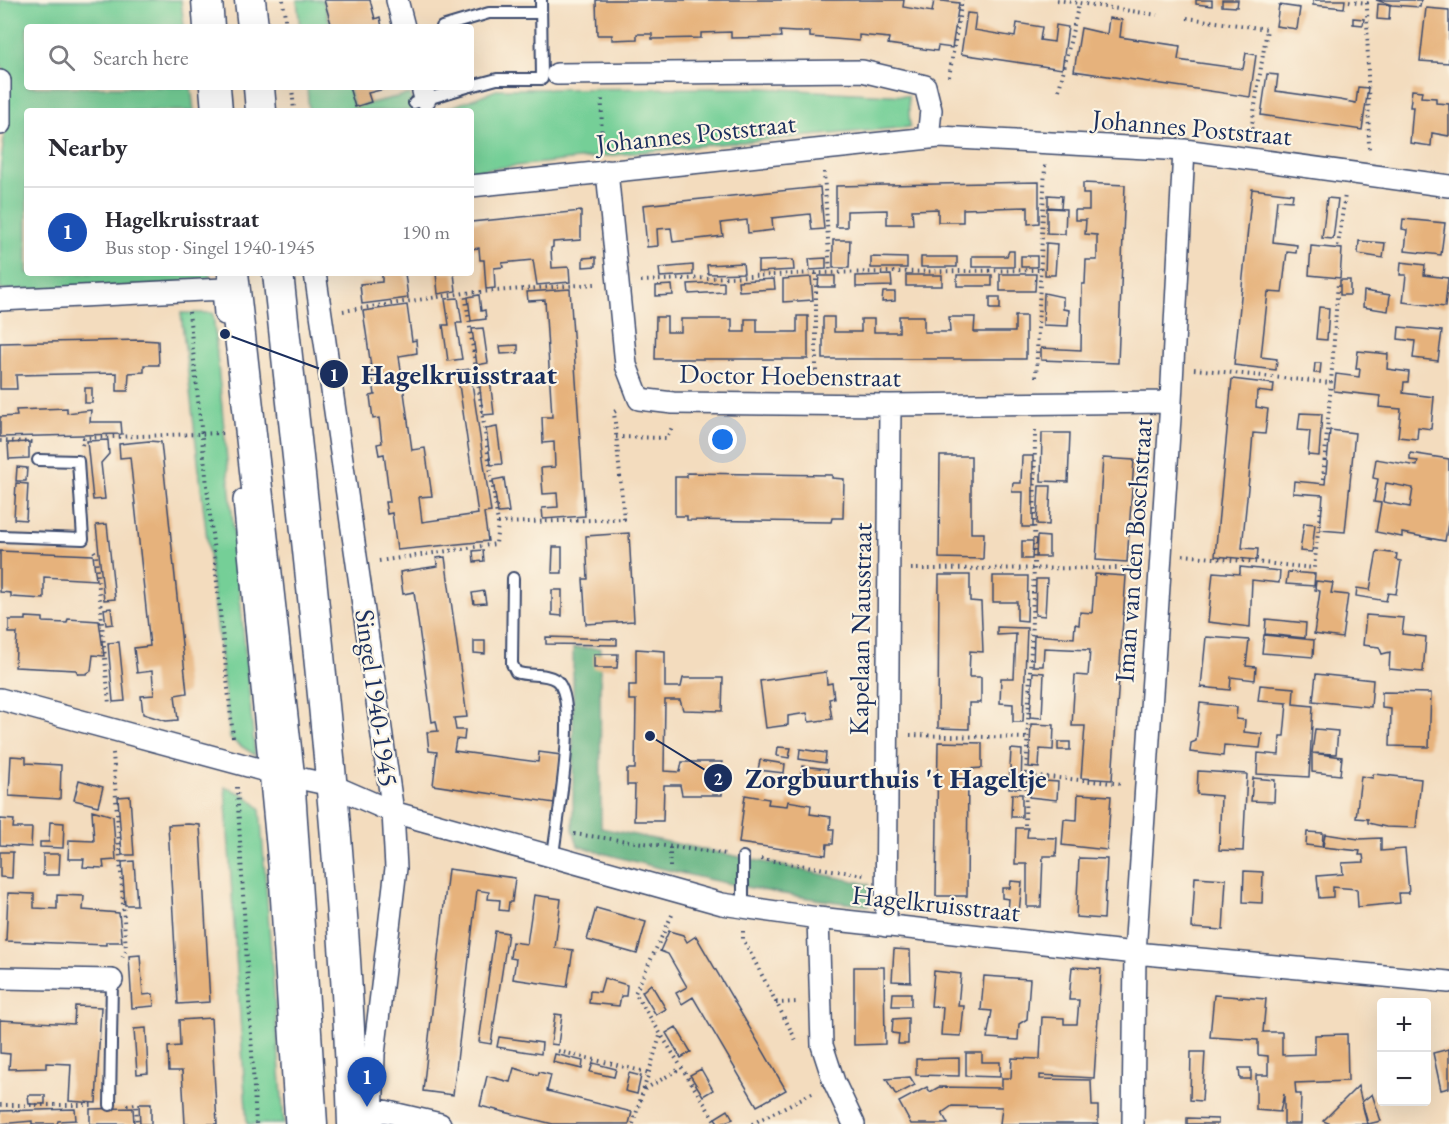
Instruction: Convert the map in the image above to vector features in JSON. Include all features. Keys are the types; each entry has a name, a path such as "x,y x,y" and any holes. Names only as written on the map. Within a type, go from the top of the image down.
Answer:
{"main road":[{"path":"207,0 209,24"},
{"path":"250,0 253,24"},
{"path":"215,90 217,108"},
{"path":"259,90 261,108"},
{"name":"Singel 1940-1945","path":"278,276 331,785 351,1056 365,1119"},
{"path":"228,281 279,773 312,1124"}],"street":[{"path":"397,0 403,24"},
{"name":"Johannes Poststraat","path":"557,74 862,71 926,86 931,110 928,138"},
{"path":"0,81 0,124"},
{"name":"Johannes Poststraat","path":"474,186 822,147 928,138 1184,150 1449,186"},
{"name":"Iman van den Boschstraat","path":"1133,1124 1135,953 1171,402 1184,150"},
{"path":"604,172 626,365 639,399"},
{"name":"Singel 1940-1945","path":"315,276 393,812 396,868 365,1119"},
{"path":"0,300 187,290 228,281 237,433 279,773 280,874 296,1124"},
{"name":"Doctor Hoebenstraat","path":"639,399 673,403 816,405 1171,402"},
{"name":"Kapelaan Nausstraat","path":"885,926 890,405"},
{"name":"Hagelkruisstraat","path":"0,699 331,785 393,812 743,907 885,926 1135,953 1449,982"},
{"path":"818,918 822,1045 834,1082 854,1124"},
{"path":"0,978 112,980"},
{"path":"365,1119 440,1124"}],"lane":[{"path":"474,85 497,79 542,79 541,0"},
{"path":"452,24 489,13 541,12"},
{"path":"420,96 449,90"},
{"path":"0,536 83,539 78,461 38,460"},
{"path":"513,578 512,664 516,672 526,676 548,676 557,681 565,694 568,741 552,856"},
{"path":"743,857 743,907"},
{"path":"110,1105 112,980"}],"path":[{"path":"283,0 286,24"},
{"path":"949,76 962,0"},
{"path":"1057,0 1157,15"},
{"path":"1349,1 1367,3 1370,149"},
{"path":"1059,90 1079,3"},
{"path":"1187,18 1267,29 1251,131"},
{"path":"602,75 604,172"},
{"path":"292,90 294,108"},
{"path":"1036,377 1046,143"},
{"path":"822,147 830,273"},
{"path":"1338,246 1348,173"},
{"path":"321,314 465,293 616,282 816,273 1039,270"},
{"path":"816,273 816,405"},
{"path":"1323,479 1338,282"},
{"path":"187,290 236,762 256,1124"},
{"path":"358,564 496,544 498,523 465,293"},
{"path":"1173,367 1331,383"},
{"path":"498,523 624,519 614,412 639,399"},
{"path":"616,437 667,438 673,426 673,403"},
{"path":"1026,825 1026,738 1035,567 1035,430"},
{"path":"78,461 84,438 237,433"},
{"path":"0,441 33,440 38,460"},
{"path":"890,569 1035,567 1161,560 1314,568 1321,507"},
{"path":"83,539 96,554 112,729 126,950 112,980"},
{"path":"887,735 1026,738"},
{"path":"1026,775 1146,786"},
{"name":"Hagelkruisstraat","path":"556,831 886,878"},
{"path":"683,892 635,993 717,1124"},
{"path":"743,907 743,939 799,1046"},
{"path":"633,1124 661,1035"},
{"path":"558,1051 650,1073"},
{"path":"645,1089 681,1068"},
{"path":"752,1124 834,1082"},
{"path":"0,1105 110,1105"}],"green space":[{"path":"0,0 181,0 184,24 24,24 24,90 191,90 194,108 24,108 24,276 210,276 210,278 198,285 0,290 0,172 8,102 6,76 0,62"},
{"path":"297,0 323,0 330,24 300,24"},
{"path":"761,88 908,96 910,127 696,146 474,171 474,108 449,108 499,89"},
{"path":"307,90 349,90 354,107 410,94 414,108 309,108"},
{"path":"181,313 213,313 255,755 230,739"},
{"path":"573,648 600,648 601,828 869,884 869,906 795,896 722,882 650,866 578,846 573,829"},
{"path":"225,787 245,795 260,808 284,1124 247,1124"}],"building":[{"path":"324,0 370,0 375,19 380,17 381,24 331,24"},
{"path":"596,0 904,0 903,7 932,12 934,0 959,3 952,48 938,46 937,51 888,44 889,38 859,35 859,41 810,37 810,32 780,31 781,37 731,38 731,32 701,33 701,38 652,39 652,34 637,34 637,39 612,40 612,35 597,35"},
{"path":"1196,0 1212,0 1212,6 1196,4"},
{"path":"1222,0 1238,0 1237,7 1222,6"},
{"path":"1313,0 1345,0 1344,8 1313,5"},
{"path":"1376,0 1421,0 1420,7 1392,5"},
{"path":"1378,4 1390,5 1389,20 1377,19"},
{"path":"1279,5 1300,8 1297,29 1276,26"},
{"path":"1426,8 1449,10 1449,63 1420,61"},
{"path":"967,13 976,14 974,30 1015,37 1017,23 1042,27 1040,40 1054,42 1056,25 1068,27 1062,69 961,54"},
{"path":"1109,18 1122,20 1120,37 1180,46 1178,60 1243,69 1246,53 1256,55 1250,97 1074,71 1081,28 1107,34"},
{"path":"1353,18 1364,19 1363,25 1353,24"},
{"path":"1267,74 1278,75 1276,91 1356,103 1358,87 1368,88 1362,130 1261,115"},
{"path":"350,90 381,90 368,93 371,102 355,107"},
{"path":"1412,90 1422,91 1421,97 1436,98 1436,103 1449,104 1449,136 1432,133 1431,146 1410,143"},
{"path":"1039,182 1039,223 1028,224 1028,207 963,209 963,222 938,222 938,209 912,210 913,224 887,224 887,210 847,211 847,227 836,227 836,186"},
{"path":"1083,183 1125,185 1118,363 1041,360 1041,348 1081,350 1082,284 1085,284 1086,260 1097,260 1097,235 1085,234 1086,220 1075,220 1075,210 1089,210 1089,194 1083,194"},
{"path":"820,187 824,229 812,230 810,214 772,218 773,230 748,233 747,220 721,223 723,236 673,242 671,228 657,229 658,246 647,247 643,205"},
{"path":"1252,189 1293,194 1292,201 1277,200 1273,242 1297,245 1296,253 1287,252 1282,293 1268,292 1261,357 1277,359 1276,370 1234,365"},
{"path":"1048,195 1062,196 1061,208 1048,207"},
{"path":"1327,198 1338,199 1333,239 1322,238"},
{"path":"1047,208 1066,209 1065,234 1047,233"},
{"path":"581,211 581,240 553,242 551,248 552,268 569,267 570,282 537,285 533,260 502,263 503,267 494,268 495,288 486,289 484,260 480,260 479,248 474,249 474,222"},
{"path":"1403,219 1445,223 1441,255 1405,251 1407,230 1402,229"},
{"path":"833,240 850,240 849,268 833,268"},
{"path":"1359,241 1385,243 1383,258 1358,254"},
{"path":"1046,243 1057,244 1055,275 1045,275"},
{"path":"1311,246 1342,249 1340,278 1309,275"},
{"path":"1009,251 1014,251 1014,267 972,267 972,256 1007,256"},
{"path":"1021,256 1037,256 1037,267 1021,267"},
{"path":"596,257 596,266 583,267 583,258"},
{"path":"871,257 907,258 907,268 871,268"},
{"path":"921,257 957,257 957,267 921,267"},
{"path":"826,258 826,269 810,270 809,259"},
{"path":"793,260 794,270 758,272 758,261"},
{"path":"1401,262 1425,265 1424,275 1448,278 1445,307 1403,302 1406,275 1400,275"},
{"path":"743,263 744,273 708,274 707,265"},
{"path":"693,265 693,275 660,277 659,268"},
{"path":"1000,274 1036,274 1035,291 1000,291"},
{"path":"891,275 892,286 856,287 856,276"},
{"path":"906,275 942,275 942,286 906,286"},
{"path":"957,275 992,275 992,286 957,286"},
{"path":"382,276 405,276 408,298 362,304 360,284 382,282"},
{"path":"436,276 454,276 456,291 438,294"},
{"path":"819,276 835,276 835,287 818,287"},
{"path":"811,277 813,300 783,302 783,279"},
{"path":"774,279 775,289 739,291 738,281"},
{"path":"1340,280 1350,280 1350,295 1340,295"},
{"path":"724,282 724,292 689,294 688,284"},
{"path":"672,285 673,295 656,296 656,286"},
{"path":"570,289 585,516 543,519 542,508 558,507 557,493 543,494 541,468 555,467 554,442 543,443 542,417 552,417 545,300 528,301 527,292"},
{"path":"1364,291 1390,295 1388,311 1363,307"},
{"path":"883,292 895,292 895,301 882,302"},
{"path":"1044,293 1063,297 1063,309 1069,310 1068,326 1043,325"},
{"path":"479,295 481,311 485,310 486,319 471,321 468,297"},
{"path":"990,297 1000,297 1000,309 990,309"},
{"path":"458,298 462,323 456,323 462,359 448,361 443,325 449,325 445,299"},
{"path":"407,305 412,341 416,340 417,353 399,356 412,450 425,448 432,496 419,497 422,522 478,514 457,371 470,369 491,512 484,513 488,541 397,550 392,513 387,514 385,502 390,502 384,454 379,455 377,444 382,443 379,418 373,419 370,396 375,395 363,311"},
{"path":"1319,307 1329,308 1327,340 1316,339"},
{"path":"797,316 808,316 808,359 655,359 656,317 667,317 667,332 681,332 681,319 732,319 732,332 745,332 745,319 757,319 757,332 797,332"},
{"path":"899,316 924,316 924,332 950,332 949,317 975,317 974,332 1015,332 1015,316 1026,316 1026,359 823,359 823,317 834,317 834,332 861,332 861,319 874,319 874,332 899,332"},
{"path":"1399,327 1442,331 1438,361 1413,358 1415,341 1398,339"},
{"path":"483,328 488,363 477,365 472,329"},
{"path":"158,341 159,365 144,365 144,372 129,373 128,391 117,391 117,373 16,375 17,389 0,389 0,343"},
{"path":"518,345 518,353 501,354 500,346"},
{"path":"1358,351 1388,354 1387,369 1409,372 1408,382 1404,382 1403,393 1434,397 1431,429 1418,427 1417,439 1398,437 1401,409 1379,407 1380,396 1334,391 1336,374 1359,377 1360,369 1356,369"},
{"path":"1315,363 1321,363 1320,373 1314,373"},
{"path":"490,379 494,414 483,415 479,380"},
{"path":"1232,379 1274,384 1273,393 1257,391 1256,407 1268,409 1265,434 1253,433 1242,548 1258,549 1257,560 1215,556"},
{"path":"85,388 92,388 92,403 85,403"},
{"path":"67,408 67,413 91,410 90,422 121,422 122,434 0,437 0,417 17,416 16,410"},
{"path":"1300,413 1322,414 1319,456 1308,455 1310,431 1298,430"},
{"path":"497,427 502,464 491,465 486,429"},
{"path":"1330,430 1355,433 1345,532 1320,530 1323,495 1293,493 1294,481 1325,484"},
{"path":"1042,433 1070,433 1068,482 1041,481"},
{"path":"108,440 109,454 101,463 105,499 93,500 87,441"},
{"path":"29,442 29,458 9,459 8,443"},
{"path":"161,442 187,693 175,695 178,720 166,721 143,714 141,696 154,695 152,671 137,673 134,648 150,646 130,457 120,458 119,444"},
{"path":"1410,453 1449,459 1449,517 1445,541 1402,533 1402,537 1376,532 1381,503 1374,502 1378,479 1373,478 1376,459 1417,466 1418,461 1410,460","holes":["1386,483 1413,488 1410,507 1383,502"]},
{"path":"940,456 971,456 971,533 984,533 983,559 939,558"},
{"path":"1022,456 1033,456 1033,527 1022,527 1023,492 1012,492 1013,483 1021,483"},
{"path":"1103,458 1134,460 1127,562 1096,560"},
{"path":"17,467 27,468 26,481 16,481"},
{"path":"687,473 832,475 832,478 844,479 843,518 832,518 831,522 687,520 687,516 675,516 675,477 687,477"},
{"path":"504,478 509,512 498,513 493,480"},
{"path":"16,483 28,484 26,520 14,519"},
{"path":"1039,486 1051,486 1049,525 1037,524"},
{"path":"1304,523 1315,524 1312,552 1300,551"},
{"path":"107,524 115,599 104,600 96,525"},
{"path":"629,533 634,621 586,624 583,579 588,579 586,536"},
{"path":"1037,536 1049,537 1049,557 1036,557"},
{"path":"1022,541 1033,541 1032,559 1022,559"},
{"path":"553,547 562,547 562,573 552,573"},
{"path":"483,550 484,561 474,562 473,551"},
{"path":"0,551 93,555 96,580 44,577 44,599 11,597 11,593 0,592"},
{"path":"1377,551 1397,554 1396,560 1401,561 1396,594 1388,593 1386,601 1356,596 1357,588 1370,590"},
{"path":"445,557 467,717 454,718 456,730 465,730 464,740 456,739 454,751 538,762 539,752 561,755 554,803 433,785 437,752 429,751 427,732 438,731 436,721 432,722 414,592 403,594 400,572 438,566 436,558"},
{"path":"1240,567 1280,571 1279,583 1252,580 1250,627 1208,622 1213,572 1240,574"},
{"path":"1288,572 1315,574 1314,586 1286,584"},
{"path":"1095,574 1126,576 1112,780 1081,778 1085,726 1072,726 1075,675 1088,676 1090,650 1044,648 1043,666 1033,666 1034,635 1074,638 1075,624 1079,625 1080,612 1092,613"},
{"path":"939,575 970,575 970,601 981,602 983,652 970,651 969,677 981,677 981,703 969,703 969,729 938,728"},
{"path":"993,576 1028,576 1027,621 1017,620 1017,602 993,602"},
{"path":"1036,579 1047,579 1045,616 1035,615"},
{"path":"1316,581 1333,583 1331,593 1348,595 1342,638 1314,634 1320,591 1315,590"},
{"path":"552,590 562,590 562,616 552,615"},
{"path":"484,591 486,603 474,604 472,593"},
{"path":"111,608 113,624 106,625 104,609"},
{"path":"1366,615 1404,618 1402,634 1426,637 1423,672 1389,669 1390,652 1382,654 1379,647 1363,645"},
{"path":"26,617 43,618 43,622 67,623 68,619 99,621 104,656 93,655 91,671 86,674 78,674 76,670 15,667 17,633 9,633 9,620 26,620"},
{"path":"1266,619 1306,623 1305,638 1265,634"},
{"path":"997,627 1027,628 1023,722 1013,722 1013,704 1000,703 1001,678 1014,678 1016,634 997,635"},
{"path":"1264,635 1314,640 1313,657 1262,653"},
{"path":"546,637 617,639 617,645 546,644"},
{"path":"1206,637 1249,640 1246,666 1256,667 1255,680 1231,677 1230,690 1201,687"},
{"path":"474,641 485,641 485,654 474,653"},
{"path":"119,642 125,701 113,702 108,643"},
{"path":"636,649 665,651 665,687 681,687 683,678 723,678 722,711 683,710 680,700 665,700 664,771 680,772 682,762 722,762 722,795 682,795 680,785 664,785 663,821 634,821 635,785 627,785 627,769 635,769 636,700 629,700 629,685 636,685"},
{"path":"594,654 618,654 617,668 594,668"},
{"path":"826,672 827,684 832,683 834,698 829,699 832,719 809,722 807,713 788,716 788,725 766,728 760,681"},
{"path":"1033,672 1044,673 1042,718 1030,717"},
{"path":"1316,674 1373,680 1371,707 1313,701"},
{"path":"1260,685 1294,688 1293,704 1313,706 1309,777 1257,774 1258,753 1279,755 1280,736 1284,736 1287,703 1258,701"},
{"path":"1382,692 1431,693 1429,747 1390,746 1391,709 1382,708"},
{"path":"1200,703 1237,707 1236,719 1245,720 1244,732 1262,734 1260,748 1224,745 1223,756 1190,752 1191,743 1196,741"},
{"path":"1031,724 1054,725 1053,750 1040,749 1039,768 1029,767"},
{"path":"1315,729 1338,731 1336,754 1312,753"},
{"path":"938,742 982,743 982,768 968,769 967,896 936,896"},
{"path":"1058,742 1070,742 1070,750 1058,750"},
{"path":"778,747 791,748 789,758 777,756"},
{"path":"800,749 826,753 825,763 799,759"},
{"path":"1011,749 1022,750 1021,788 1009,788"},
{"path":"1312,753 1342,757 1340,775 1312,772"},
{"path":"11,756 26,757 26,763 61,765 60,799 9,796"},
{"path":"760,760 785,764 784,773 758,770"},
{"path":"802,766 828,769 826,779 801,776"},
{"path":"1198,771 1247,774 1243,851 1219,850 1221,796 1197,794"},
{"path":"1373,774 1421,779 1416,828 1386,827 1368,823 1368,819 1356,818 1361,776 1373,778"},
{"path":"1253,778 1275,780 1274,802 1251,801"},
{"path":"79,780 103,787 98,806 74,800"},
{"path":"1030,780 1058,782 1057,800 1029,797"},
{"path":"1012,794 1022,794 1022,817 1011,817"},
{"path":"1078,794 1111,796 1107,850 1062,845 1064,819 1077,820"},
{"path":"745,795 769,799 768,804 787,806 788,801 811,805 810,814 831,817 830,829 834,829 833,844 827,844 826,855 739,843"},
{"path":"130,796 134,855 122,855 118,797"},
{"path":"92,810 113,816 116,860 103,861 104,868 83,867 84,859 68,859 69,840 94,841"},
{"path":"0,819 14,820 13,828 32,828 31,847 0,845"},
{"path":"50,822 64,823 63,848 40,847 40,842 49,842"},
{"path":"168,825 200,825 210,1002 178,1004"},
{"path":"1016,828 1028,828 1027,837 1057,838 1056,856 1043,856 1041,907 1027,907 1027,864 1015,864"},
{"path":"1307,832 1323,833 1322,847 1306,845"},
{"path":"1325,834 1359,839 1381,838 1381,851 1405,849 1409,893 1399,893 1400,903 1358,907 1357,889 1333,887 1333,897 1319,898 1317,876 1343,874 1342,863 1364,862 1363,855 1359,855 1360,851 1323,847"},
{"path":"0,852 13,852 12,878 0,877"},
{"path":"43,854 60,854 59,875 43,875"},
{"path":"1079,858 1107,859 1104,919 1076,917"},
{"path":"134,861 137,905 125,905 122,862"},
{"path":"448,869 515,878 512,902 509,902 508,911 499,910 500,900 488,899 489,892 477,890 453,1095 423,1091"},
{"path":"1244,871 1263,872 1262,903 1243,902"},
{"path":"1195,877 1226,879 1223,930 1192,928"},
{"path":"1011,881 1022,882 1019,913 1008,912 1009,899 1002,898 1002,888 1010,888"},
{"path":"8,893 34,894 34,908 57,909 57,895 84,896 83,910 119,913 122,942 106,942 106,945 6,941"},
{"path":"534,895 561,899 555,948 573,950 567,987 513,979 516,959 510,958 512,942 527,944"},
{"path":"596,908 646,922 637,954 587,940"},
{"path":"495,931 508,933 491,1044 479,1042"},
{"path":"669,931 683,935 687,942 696,936 786,1090 757,1106 693,997 682,1004 676,993 687,987 668,954 660,951"},
{"path":"894,949 910,950 911,982 892,981"},
{"path":"140,955 143,995 153,994 154,1006 132,1008 129,956"},
{"path":"854,967 884,967 885,1044 854,1045"},
{"path":"1072,967 1101,969 1094,1078 1040,1075 1040,1079 1091,1080 1092,1106 1098,1106 1098,1124 1000,1124 1002,1107 952,1106 942,1113 948,1124 911,1124 899,1102 927,1087 930,1092 939,1087 1002,1088 1002,1078 1011,1078 1012,1058 1040,1059 1042,1017 1064,1018 1064,1024 1077,1024 1079,1000 1069,1000"},
{"path":"934,971 961,974 958,1006 964,1006 961,1036 941,1035 943,1007 931,1006"},
{"path":"984,976 1030,979 1027,1019 1019,1024 1018,1040 987,1038 992,1011 981,1010"},
{"path":"604,978 627,985 626,996 621,996 619,1006 589,1003 590,991 600,992"},
{"path":"651,984 666,1009 656,1015 642,992"},
{"path":"893,993 911,993 911,1006 892,1006"},
{"path":"1214,995 1266,999 1263,1032 1282,1032 1282,1055 1315,1054 1315,1035 1347,1034 1348,1081 1295,1083 1296,1094 1301,1094 1300,1124 1284,1124 1284,1094 1280,1112 1256,1110 1256,1075 1268,1075 1268,1056 1258,1055 1258,1040 1210,1037"},
{"path":"75,1006 101,1007 96,1103 69,1101 71,1064 46,1063 46,1068 9,1069 10,1054 0,1053 0,1020 74,1024"},
{"path":"555,1014 562,1015 558,1045 551,1044"},
{"path":"211,1018 217,1124 185,1124 182,1071 169,1071 168,1047 180,1046 179,1020"},
{"path":"908,1018 908,1044 898,1044 899,1034 892,1033 893,1019"},
{"path":"676,1027 691,1052 681,1058 666,1033"},
{"path":"146,1028 148,1073 137,1074 134,1029"},
{"path":"499,1037 542,1043 541,1054 497,1047"},
{"path":"1449,1049 1449,1088 1441,1090 1433,1053"},
{"path":"1191,1052 1205,1052 1202,1101 1190,1100"},
{"path":"966,1053 982,1053 982,1062 1000,1062 1000,1077 966,1076"},
{"path":"555,1054 583,1061 582,1069 553,1062"},
{"path":"959,1058 959,1076 916,1075 916,1059"},
{"path":"593,1063 616,1069 614,1077 590,1072"},
{"path":"514,1068 538,1075 539,1072 551,1075 547,1091 632,1112 629,1124 553,1124 480,1106 487,1076 510,1082"},
{"path":"1239,1068 1251,1068 1251,1079 1240,1079"},
{"path":"701,1069 713,1090 703,1096 690,1075"},
{"path":"629,1073 641,1076 637,1094 625,1091"},
{"path":"910,1077 915,1085 896,1095 886,1079"},
{"path":"1358,1086 1367,1124 1331,1124 1323,1121"},
{"path":"1372,1094 1381,1121 1368,1124 1362,1102"},
{"path":"28,1095 45,1095 45,1104 29,1104"},
{"path":"139,1104 151,1104 151,1124 140,1124"},
{"path":"133,1108 134,1124 90,1124 90,1109"},
{"path":"75,1109 76,1120 58,1121 57,1124 32,1124 32,1121 0,1124 0,1111"},
{"path":"728,1110 733,1119 719,1124 715,1118"},
{"path":"1187,1118 1218,1119 1218,1124 1187,1124"}],"place":[{"name":"Hagelkruisstraat","path":"225,334"},
{"name":"Zorgbuurthuis 't Hageltje","path":"650,736"},
{"name":"Hagelkruisstraat","path":"367,1107"}]}
